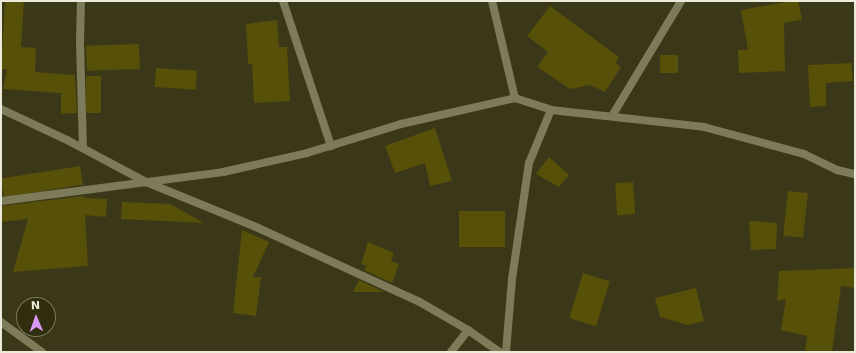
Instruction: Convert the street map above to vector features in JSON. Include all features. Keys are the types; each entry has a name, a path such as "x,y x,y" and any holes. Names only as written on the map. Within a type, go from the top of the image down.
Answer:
{"street":[{"path":"81,1 80,42 83,148"},
{"path":"283,1 331,146"},
{"path":"492,1 515,98"},
{"path":"612,116 681,1"},
{"path":"1,202 223,172 307,153 401,124 515,98 551,110 704,127 804,154 837,170 855,174"},
{"path":"1,109 83,148 146,182 264,230 418,301 468,330 500,352"},
{"path":"506,352 512,279 529,163 551,110"},
{"path":"1,322 42,352"},
{"path":"451,352 468,330"}],"building":[{"path":"5,1 24,1 21,47 36,48 35,72 75,75 77,113 61,114 61,93 3,89 7,69 1,69"},
{"path":"798,1 802,20 784,23 785,71 739,73 738,50 748,50 741,10"},
{"path":"550,6 619,57 616,63 621,67 605,92 590,85 570,89 537,67 548,52 527,36"},
{"path":"277,20 279,47 287,47 290,101 254,103 252,64 248,64 246,24"},
{"path":"139,44 140,69 87,71 86,46"},
{"path":"660,55 678,55 678,73 660,73"},
{"path":"851,63 853,81 826,83 826,106 810,107 808,65"},
{"path":"156,68 197,71 196,90 155,87"},
{"path":"86,76 101,76 101,113 86,113"},
{"path":"435,128 452,181 430,186 425,163 395,173 385,146"},
{"path":"549,157 569,175 559,187 536,174"},
{"path":"80,166 83,185 4,197 1,179"},
{"path":"633,182 635,214 617,215 615,183"},
{"path":"788,191 808,193 803,238 783,236"},
{"path":"84,196 85,198 107,199 106,217 85,215 88,266 13,272 28,219 1,222 1,206"},
{"path":"122,202 170,204 204,223 121,219"},
{"path":"459,211 505,211 505,247 459,247"},
{"path":"749,221 777,223 776,249 751,250"},
{"path":"242,230 269,242 253,277 261,277 256,316 233,313"},
{"path":"368,242 394,253 391,261 399,264 392,283 364,270 367,266 361,264"},
{"path":"855,268 855,288 841,286 832,352 805,352 807,336 781,330 786,299 777,301 779,271"},
{"path":"583,273 610,281 596,326 569,318"},
{"path":"359,280 384,292 353,292"},
{"path":"696,288 704,321 688,325 660,317 655,298"}]}
